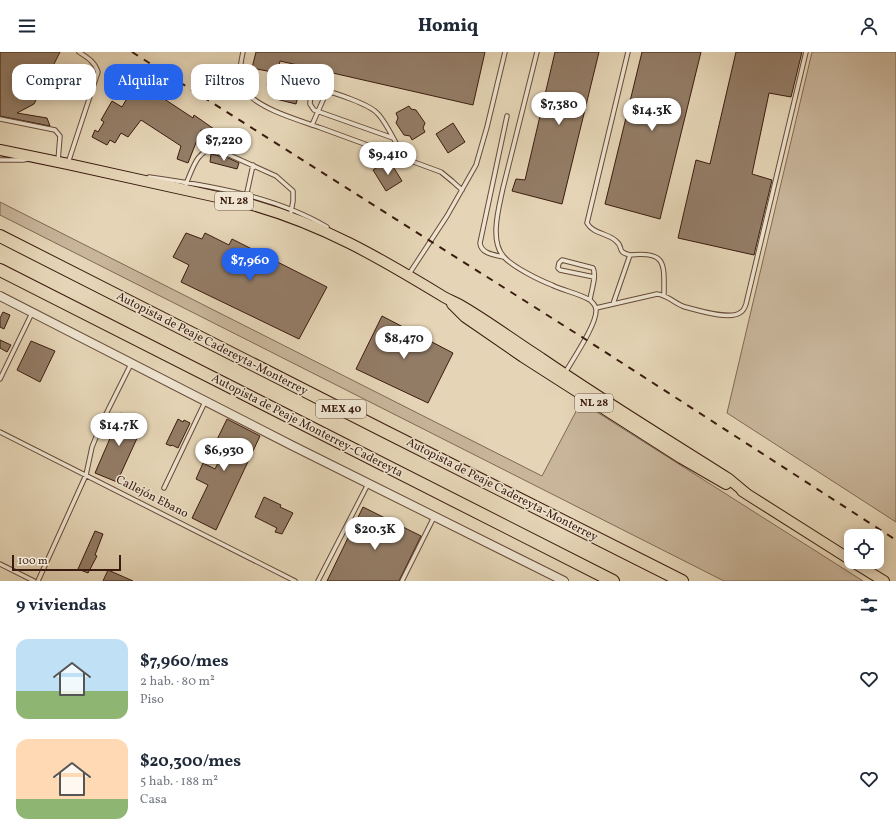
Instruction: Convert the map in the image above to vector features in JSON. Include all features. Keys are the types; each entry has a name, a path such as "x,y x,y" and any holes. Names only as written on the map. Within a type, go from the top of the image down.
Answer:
{"highway":[{"name":"Autopista de Peaje Cadereyta-Monterrey","path":"0,236 682,581"},
{"name":"Autopista de Peaje Monterrey-Cadereyta","path":"0,270 614,581"}],"main road":[{"name":"NL 28","path":"0,150 245,199 278,212 290,214 346,240 450,301 460,305 729,479 747,494"},
{"name":"NL 28","path":"450,301 465,317 625,423 710,476 747,494 844,556"},
{"path":"504,344 554,370 565,374 575,385 610,409 625,423"},
{"name":"NL 28","path":"865,569 884,581"}],"street":[{"path":"0,296 368,484 564,581"}],"lane":[{"path":"63,163 98,72 96,66 91,60 79,52"},
{"path":"243,52 240,72 243,87 247,93 261,104 312,125 441,172 462,190"},
{"path":"408,275 448,216 476,165 482,147 505,52"},
{"path":"504,257 500,251 496,234 498,209 537,52"},
{"path":"628,52 587,223 589,227 616,241 620,251 624,254 649,255 662,261 664,268 664,295"},
{"path":"596,308 651,294 664,295 681,306 726,316 741,313 746,304 806,52"},
{"path":"334,94 375,111 381,118 405,159"},
{"path":"311,100 311,107 318,112 393,138"},
{"path":"312,125 323,100"},
{"path":"507,116 480,246 484,251 504,257 536,277 590,300 596,308 594,320 565,374"},
{"path":"0,119 55,130 60,136 63,163"},
{"path":"186,186 197,159 202,152 209,149 216,149 276,176 292,191 293,201 290,214"},
{"path":"0,160 23,160 35,157"},
{"path":"245,199 253,166"},
{"path":"613,304 630,255"},
{"path":"590,300 594,277 595,271 593,268 562,260 559,263 558,268 560,270 594,277"},
{"path":"0,379 32,313"},
{"path":"38,581 86,475 92,447 103,420 132,363"},
{"path":"164,488 206,401"},
{"name":"Callejón Ebano","path":"0,432 295,581"},
{"path":"318,581 368,484"},
{"path":"402,581 435,516"},
{"path":"0,564 34,581"}],"shaded area":[{"path":"812,52 896,52 896,522 727,413"},
{"path":"0,202 542,476 581,402 863,581 724,581 0,215"}],"building":[{"path":"0,52 60,52 54,64 12,64 12,100 36,100 34,104 17,113 47,118 50,126 0,116"},
{"path":"256,52 485,52 473,105 334,73 334,64 293,64 280,61 279,64 267,64 267,71 259,69 259,64 253,64"},
{"path":"555,52 599,52 562,204 512,191 516,179 525,180"},
{"path":"642,52 701,52 660,219 605,204"},
{"path":"736,52 802,52 791,97 769,93 752,174 772,180 754,255 678,238 696,160 710,164"},
{"path":"126,100 166,100 193,118 194,115 224,136 222,141 201,130 188,163 177,159 181,146 141,120 128,137 121,133 115,143 110,140 107,145 92,137 95,130 98,132 104,122 101,120 112,101 122,107"},
{"path":"280,100 297,100 296,104"},
{"path":"409,106 411,109 416,110 425,123 423,128 425,132 412,140 410,136 404,135 396,123 398,118 396,113"},
{"path":"453,123 465,142 448,153 436,134"},
{"path":"211,154 228,158 239,163 237,169 210,162"},
{"path":"389,160 402,181 386,191 373,170"},
{"path":"186,233 202,239 205,233 229,245 232,239 327,287 299,339 181,282 189,265 173,257"},
{"path":"3,312 10,315 4,329 0,327 0,318"},
{"path":"382,316 453,353 428,403 356,369"},
{"path":"0,340 11,345 7,352 0,348"},
{"path":"31,341 55,351 40,382 17,370"},
{"path":"121,413 144,423 117,482 95,473"},
{"path":"178,419 183,422 184,420 190,423 178,448 166,444"},
{"path":"227,419 260,436 216,530 192,518 208,485 196,479 203,463 215,469 220,459 210,454"},
{"path":"264,497 281,505 280,507 293,513 282,534 275,532 277,528 255,517"},
{"path":"363,507 421,536 399,581 327,581"},
{"path":"95,531 103,534 95,555 97,556 88,573 78,569"},
{"path":"108,570 133,581 103,581"}],"railway":[{"path":"132,52 585,339 896,540"}]}
